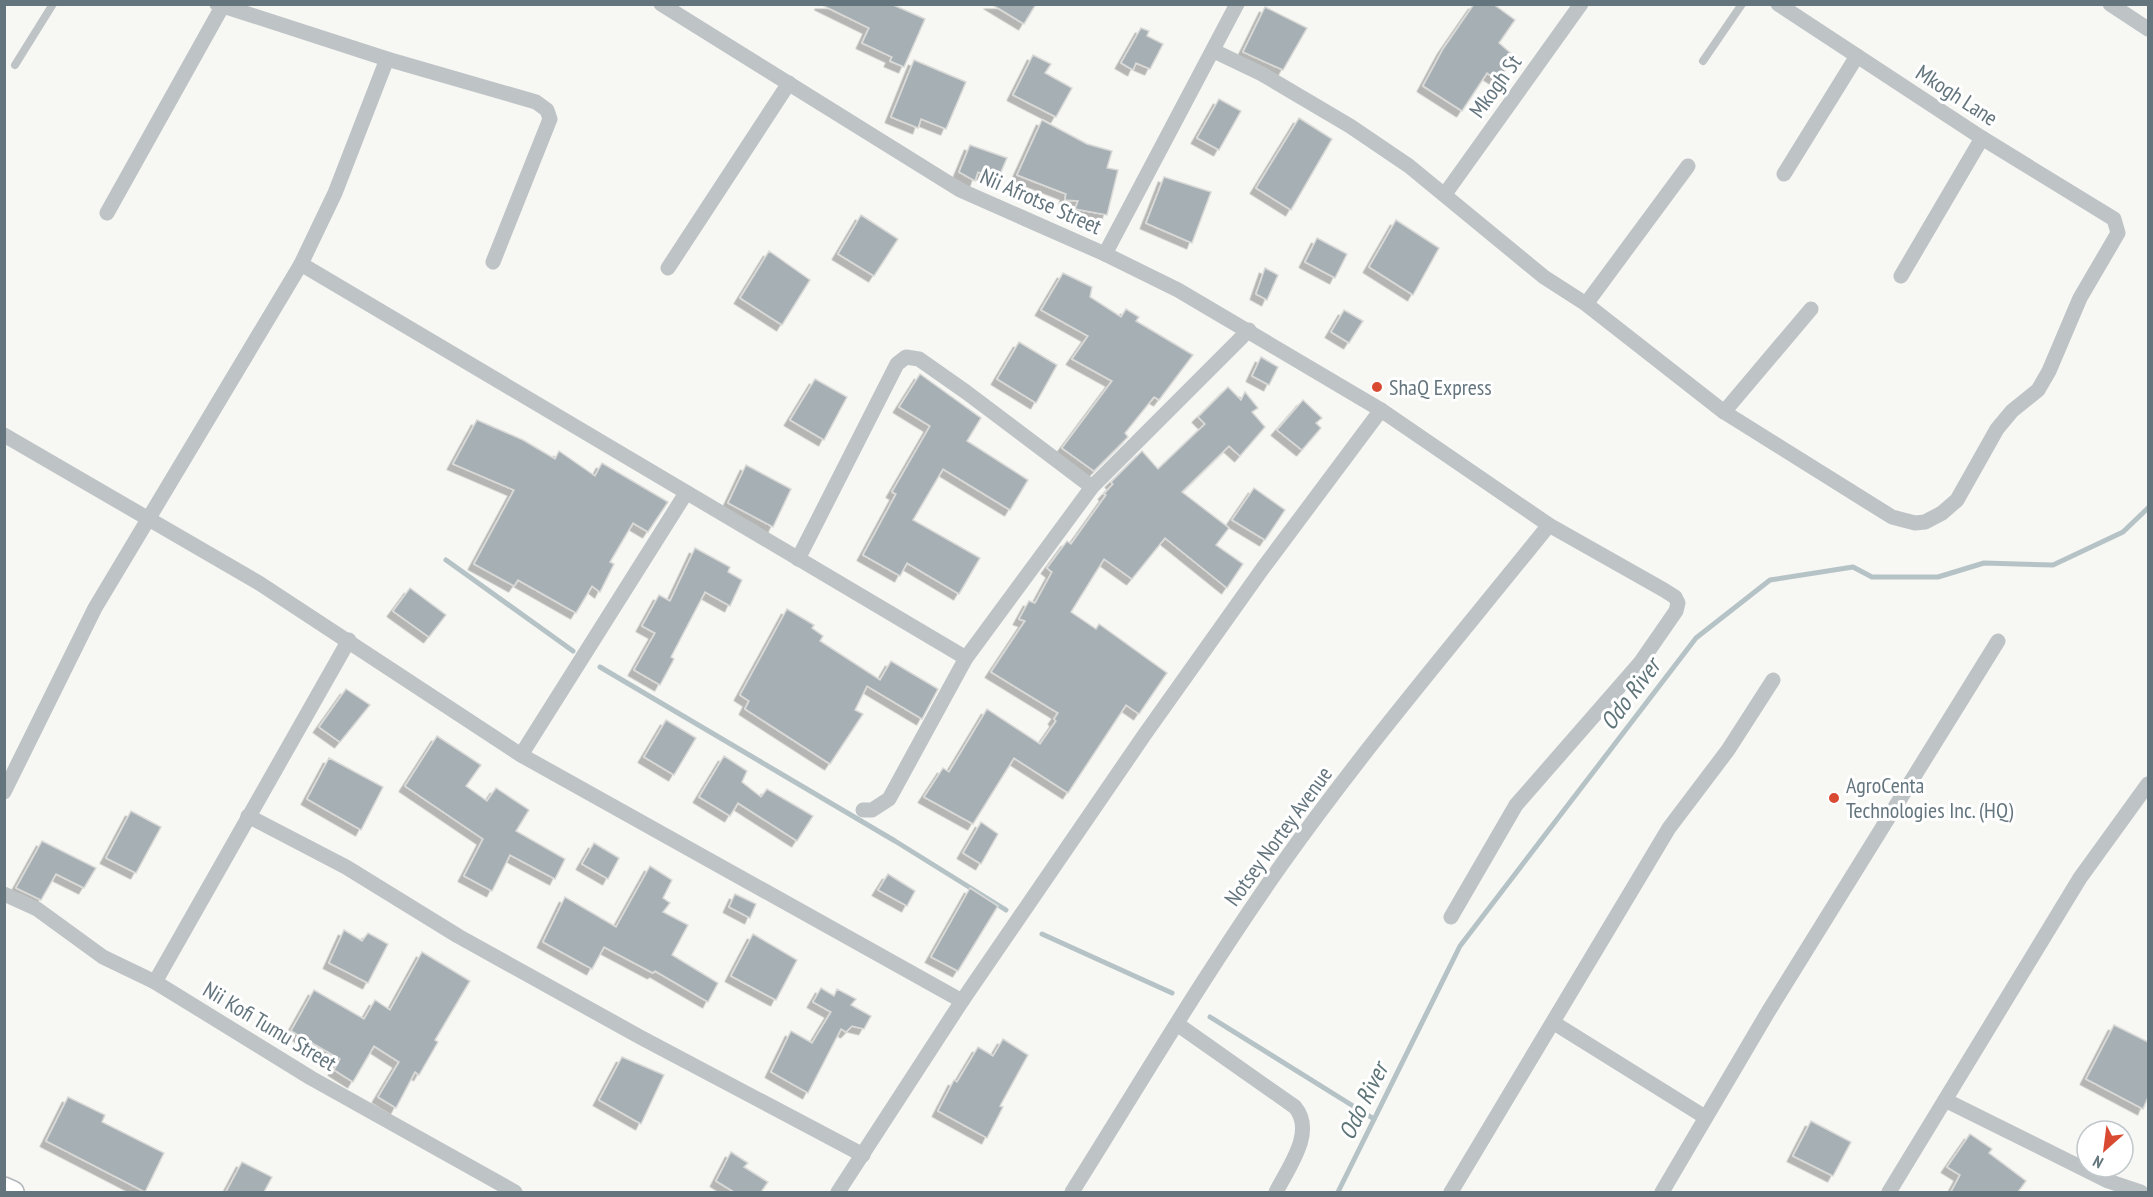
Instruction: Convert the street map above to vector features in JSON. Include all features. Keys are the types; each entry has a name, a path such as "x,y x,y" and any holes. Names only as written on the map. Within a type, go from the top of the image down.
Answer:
{"main road":[{"path":"4,1188 13,1192"}],"street":[{"name":"Nii Afrotse Street","path":"661,4 900,155 960,190 1105,254 1249,330 1381,410 1549,525 1675,597 1678,603 1676,611 1640,663 1516,805 1451,917"},
{"path":"1105,254 1237,4"},
{"name":"Mkogh St","path":"1445,194 1581,4"},
{"name":"Mkogh Lane","path":"1724,411 1892,517 1925,522 1942,513 1957,500 1997,429 2012,411 2037,390 2049,371 2080,298 2116,242 2118,233 2114,219 1982,138 1778,4"},
{"path":"2110,4 2148,29"},
{"path":"107,213 220,6 387,60 536,102 547,110 550,119 494,262"},
{"path":"1214,51 1262,74 1350,126 1445,194 1544,277 1586,304 1724,411 1810,309"},
{"path":"1784,174 1857,56"},
{"path":"4,792 94,608 150,520 301,264 335,193 387,60"},
{"path":"668,268 789,83"},
{"path":"1900,276 1982,138"},
{"path":"1586,304 1688,166"},
{"path":"301,264 966,658"},
{"path":"863,810 872,810 889,800 966,658 1092,487 1249,330"},
{"path":"798,559 897,364 906,357 919,359 1092,487"},
{"path":"838,1192 962,1001 1164,706 1381,410"},
{"path":"4,435 259,583 521,755 962,1001"},
{"path":"521,755 686,493"},
{"name":"Notsey Nortey Avenue","path":"1072,1192 1177,1024 1282,864 1386,726 1549,525"},
{"path":"155,982 349,640"},
{"path":"1662,1192 1705,1117 1998,641"},
{"path":"1451,1192 1669,828 1728,750 1773,680"},
{"path":"1890,1192 2080,878 2148,784"},
{"path":"248,816 346,867 459,936 640,1037 863,1155"},
{"name":"Nii Kofi Tumu Street","path":"4,894 36,909 104,957 155,982 311,1078 515,1192"},
{"path":"1554,1023 1705,1117"},
{"path":"1177,1024 1294,1107 1302,1116 1304,1135 1276,1192"},
{"path":"1945,1100 2108,1181 2142,1192 2148,1184"}],"lane":[{"path":"15,64 53,4"},
{"path":"1703,61 1742,4"}],"building":[{"path":"820,4 891,4 925,19 904,67 890,61 892,57 862,43 869,28"},
{"path":"991,4 1036,4 1024,24"},
{"path":"1474,4 1493,4 1515,20 1499,43 1515,57 1498,80 1487,73 1462,111 1423,86 1443,49"},
{"path":"1265,7 1307,28 1283,70 1243,52"},
{"path":"1141,28 1149,31 1147,36 1163,44 1150,69 1136,63 1133,70 1121,63"},
{"path":"1033,55 1051,64 1045,73 1072,88 1056,117 1013,95"},
{"path":"914,60 966,82 946,129 921,119 918,128 891,117"},
{"path":"1219,99 1241,111 1219,150 1197,138"},
{"path":"1299,118 1332,139 1291,210 1256,188"},
{"path":"1042,120 1087,144 1112,151 1107,168 1118,170 1107,215 1075,209 1078,201 1065,200 1066,194 1017,175"},
{"path":"970,145 1007,158 997,181 978,172 975,181 959,172"},
{"path":"1164,177 1211,192 1192,243 1146,223"},
{"path":"861,215 898,239 874,276 838,254"},
{"path":"1396,220 1439,248 1413,295 1369,267"},
{"path":"1317,238 1347,254 1335,278 1305,262"},
{"path":"769,251 810,280 782,325 740,298"},
{"path":"1265,268 1278,275 1267,300 1256,294"},
{"path":"1063,273 1092,287 1090,297 1121,317 1126,309 1139,317 1136,321 1193,355 1159,400 1154,397 1125,433 1128,437 1094,471 1062,448 1112,381 1072,359 1088,336 1041,310"},
{"path":"1344,310 1363,321 1349,343 1331,332"},
{"path":"1019,342 1057,365 1036,403 997,379"},
{"path":"1261,357 1278,367 1269,385 1252,376"},
{"path":"920,374 981,418 967,441 1028,480 1010,510 943,469 913,520 980,558 959,594 907,563 900,576 863,555 896,494 892,492 930,426 899,407"},
{"path":"815,379 847,397 824,440 790,420"},
{"path":"1228,387 1241,400 1245,392 1258,408 1252,412 1265,427 1240,456 1229,446 1182,492 1229,528 1216,545 1243,564 1227,588 1165,538 1132,579 1104,559 1071,612 1096,629 1099,624 1167,673 1139,714 1126,705 1068,793 1014,758 973,824 924,797 943,768 949,772 987,709 1040,744 1056,721 1054,719 1058,713 991,672 1025,621 1019,619 1029,601 1035,603 1052,572 1047,568 1067,541 1071,544 1106,495 1104,494 1113,484 1111,482 1142,451 1158,469 1205,424 1198,417"},
{"path":"1303,400 1322,418 1316,423 1321,428 1302,450 1277,430"},
{"path":"477,420 523,440 555,459 559,451 595,476 602,463 668,502 648,532 633,523 610,562 614,564 600,592 592,586 576,613 518,580 514,586 474,564 514,490 453,464"},
{"path":"746,465 791,489 773,527 728,503"},
{"path":"1254,488 1285,510 1265,540 1232,520"},
{"path":"695,548 730,567 728,572 742,580 730,606 705,592 671,657 674,659 660,685 634,670 655,633 642,626 659,595 670,601"},
{"path":"410,588 446,615 429,637 393,611"},
{"path":"787,609 814,625 812,628 823,636 820,641 880,680 891,661 938,689 922,719 867,686 855,710 863,714 830,764 745,709 749,701 740,695"},
{"path":"346,689 370,705 340,742 319,727"},
{"path":"666,720 696,738 674,775 644,757"},
{"path":"437,736 481,765 466,786 487,801 496,788 529,810 516,831 565,859 555,879 510,855 492,891 464,876 483,839 405,786"},
{"path":"724,756 747,771 742,782 761,797 767,789 813,816 797,841 738,803 730,816 699,797"},
{"path":"329,758 383,787 361,830 307,799"},
{"path":"131,811 161,827 136,873 106,858"},
{"path":"981,822 998,834 981,864 963,853"},
{"path":"42,841 96,868 84,888 56,874 41,900 16,888"},
{"path":"594,843 619,858 608,879 582,864"},
{"path":"650,866 672,880 663,898 670,903 663,912 688,925 672,955 718,983 708,1002 655,971 653,973 604,947 592,969 543,942 565,897 616,927"},
{"path":"888,874 915,891 907,906 878,890"},
{"path":"970,888 998,906 958,971 931,957"},
{"path":"735,894 756,904 750,918 729,907"},
{"path":"344,930 362,941 368,933 388,944 368,983 329,963"},
{"path":"753,934 797,960 776,1000 731,976"},
{"path":"422,952 470,981 435,1040 438,1042 419,1075 415,1072 396,1108 378,1097 399,1062 374,1046 353,1082 334,1070 340,1059 291,1031 314,990 364,1019 375,1000 390,1010"},
{"path":"821,988 834,996 837,989 856,999 851,1005 871,1016 864,1029 852,1026 846,1032 841,1029 808,1093 771,1072 791,1031 812,1043 831,1012 813,1002"},
{"path":"2114,1025 2148,1042 2148,1097 2143,1109 2086,1079"},
{"path":"1003,1039 1028,1055 1000,1106 1003,1107 987,1138 938,1111 954,1080 957,1082 978,1047 993,1056"},
{"path":"622,1057 664,1075 641,1124 599,1100"},
{"path":"68,1097 105,1115 102,1122 164,1153 145,1192 46,1141"},
{"path":"1811,1121 1851,1142 1833,1176 1793,1156"},
{"path":"1970,1134 1992,1149 1989,1153 2026,1181 2018,1192 1951,1192 1960,1175 1947,1167"},
{"path":"731,1152 748,1163 744,1167 768,1182 761,1192 734,1192 716,1181"},
{"path":"242,1162 272,1177 264,1192 226,1192"}],"waterway":[{"name":"Odo River","path":"1338,1192 1460,946 1696,638 1770,580 1853,567 1872,577 1938,577 1984,563 2053,565 2123,532 2148,508"},
{"path":"446,560 573,651"},
{"path":"600,667 895,841 1006,910"},
{"path":"1042,934 1172,993"},
{"path":"1210,1017 1374,1119"}],"place":[{"name":"ShaQ Express","path":"1377,387"},
{"name":"AgroCenta Technologies Inc. (HQ)","path":"1834,798"}]}
